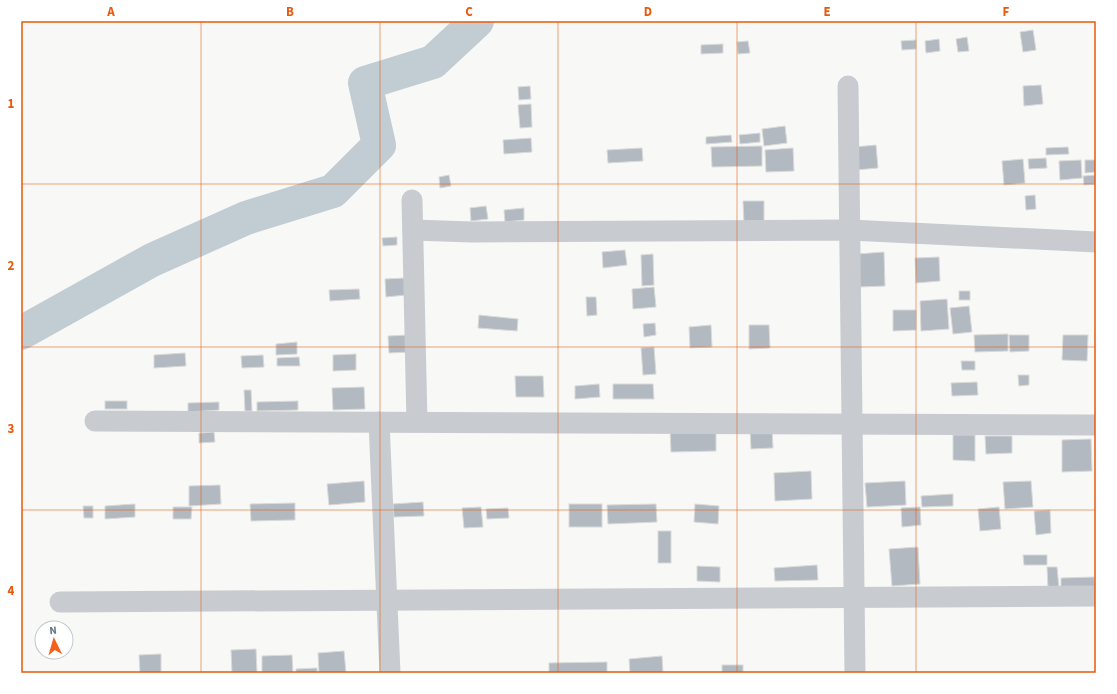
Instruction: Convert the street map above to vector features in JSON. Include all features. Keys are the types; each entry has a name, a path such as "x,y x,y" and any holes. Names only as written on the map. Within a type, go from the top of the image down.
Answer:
{"street":[{"path":"848,86 855,673"},
{"path":"412,200 417,422"},
{"path":"413,230 472,232 850,230 1096,242"},
{"path":"95,421 1096,425"},
{"path":"379,422 390,673"},
{"path":"60,602 1096,596"}],"building":[{"path":"1033,30 1036,50 1023,52 1020,32"},
{"path":"967,37 969,51 958,52 956,39"},
{"path":"939,39 940,51 926,53 925,41"},
{"path":"916,40 916,49 902,50 901,41"},
{"path":"748,41 750,53 738,54 737,42"},
{"path":"723,44 723,53 701,54 701,45"},
{"path":"1041,85 1043,104 1024,106 1023,86"},
{"path":"530,86 531,99 519,100 518,87"},
{"path":"531,104 532,127 520,128 518,105"},
{"path":"785,126 787,143 764,146 762,129"},
{"path":"760,133 760,142 740,144 739,135"},
{"path":"731,135 732,142 706,144 706,137"},
{"path":"531,138 532,152 504,154 503,140"},
{"path":"876,145 878,168 856,170 854,147"},
{"path":"762,146 762,166 712,167 711,147"},
{"path":"1068,147 1069,154 1046,155 1046,148"},
{"path":"642,148 643,161 608,163 607,150"},
{"path":"793,148 794,171 766,172 765,150"},
{"path":"1046,158 1047,168 1029,169 1028,159"},
{"path":"1023,159 1025,183 1004,185 1002,161"},
{"path":"1081,160 1082,178 1060,180 1059,161"},
{"path":"1085,160 1096,160 1096,172 1085,173"},
{"path":"449,175 451,186 440,188 439,177"},
{"path":"1096,175 1096,184 1084,185 1083,176"},
{"path":"1035,195 1036,209 1026,210 1025,196"},
{"path":"743,201 764,201 764,222 744,223"},
{"path":"486,206 488,219 471,221 470,208"},
{"path":"524,208 524,220 505,222 504,210"},
{"path":"397,237 397,245 383,246 382,238"},
{"path":"625,250 627,265 603,268 602,252"},
{"path":"884,252 885,286 859,287 857,254"},
{"path":"653,254 654,285 642,286 641,255"},
{"path":"939,257 940,281 916,283 915,258"},
{"path":"405,278 406,295 386,297 385,279"},
{"path":"654,287 656,307 633,309 632,289"},
{"path":"359,289 360,299 330,301 329,290"},
{"path":"959,291 970,291 970,300 959,300"},
{"path":"586,297 596,297 597,315 587,316"},
{"path":"947,299 949,329 921,331 920,301"},
{"path":"969,306 972,332 953,334 950,308"},
{"path":"893,310 916,310 916,330 893,331"},
{"path":"479,315 518,319 517,331 478,328"},
{"path":"655,323 656,335 644,337 643,324"},
{"path":"711,325 712,347 690,348 689,327"},
{"path":"749,325 769,325 770,348 749,349"},
{"path":"1008,334 1008,351 975,352 974,335"},
{"path":"409,335 410,352 389,353 388,336"},
{"path":"1009,335 1029,335 1029,351 1010,352"},
{"path":"1063,335 1088,335 1087,361 1062,360"},
{"path":"297,342 297,354 276,355 276,344"},
{"path":"654,347 656,374 643,375 641,348"},
{"path":"185,353 186,366 154,368 154,355"},
{"path":"356,354 356,370 333,371 333,355"},
{"path":"263,355 264,367 242,368 241,356"},
{"path":"299,357 300,366 277,366 277,358"},
{"path":"961,361 975,361 975,370 962,370"},
{"path":"1018,375 1029,375 1029,385 1019,386"},
{"path":"515,376 543,376 544,397 516,397"},
{"path":"977,382 978,395 952,396 951,383"},
{"path":"599,384 600,397 575,399 575,386"},
{"path":"613,384 653,384 654,399 613,399"},
{"path":"364,387 365,409 333,410 332,388"},
{"path":"244,390 251,390 252,411 245,411"},
{"path":"105,401 127,401 127,409 105,409"},
{"path":"298,401 298,410 257,411 257,402"},
{"path":"219,402 219,410 188,412 188,403"},
{"path":"716,427 716,451 671,452 670,428"},
{"path":"772,427 773,448 751,449 750,428"},
{"path":"214,432 215,442 199,443 199,433"},
{"path":"953,435 975,435 975,461 953,460"},
{"path":"985,436 1012,436 1012,453 986,454"},
{"path":"1091,439 1092,471 1062,472 1062,440"},
{"path":"811,471 812,499 775,501 774,473"},
{"path":"364,481 365,502 329,505 327,484"},
{"path":"905,481 906,505 867,507 865,483"},
{"path":"1031,481 1033,507 1005,509 1003,482"},
{"path":"220,485 221,504 189,506 189,486"},
{"path":"953,494 953,506 922,507 921,496"},
{"path":"423,502 424,516 394,517 393,504"},
{"path":"295,503 295,520 251,521 250,504"},
{"path":"135,504 135,517 105,519 105,506"},
{"path":"569,504 602,504 602,527 569,527"},
{"path":"656,504 657,522 608,524 607,505"},
{"path":"695,504 719,506 718,524 694,522"},
{"path":"83,506 93,506 93,518 84,518"},
{"path":"173,507 192,507 191,519 173,519"},
{"path":"481,507 483,527 464,528 462,508"},
{"path":"920,507 921,525 902,527 901,508"},
{"path":"999,507 1001,529 980,531 978,509"},
{"path":"508,508 509,518 487,519 486,509"},
{"path":"1050,510 1051,533 1036,535 1034,511"},
{"path":"658,531 671,531 671,563 658,563"},
{"path":"918,547 920,584 892,586 889,549"},
{"path":"1023,555 1047,555 1047,565 1024,565"},
{"path":"817,565 818,580 775,581 774,568"},
{"path":"697,566 720,567 720,582 697,581"},
{"path":"1047,567 1057,567 1059,588 1048,589"},
{"path":"1094,577 1095,588 1061,590 1061,578"},
{"path":"256,649 257,673 232,673 231,650"},
{"path":"344,651 346,673 319,673 318,653"},
{"path":"161,654 161,673 140,673 139,655"},
{"path":"292,655 293,673 262,673 262,656"},
{"path":"662,656 663,673 630,673 629,659"},
{"path":"607,662 607,673 549,673 549,663"},
{"path":"722,665 743,665 743,673 722,673"},
{"path":"317,668 317,673 296,673 296,669"}],"waterway":[{"path":"21,333 152,260 246,218 333,191 379,145 365,83 433,62 477,21"}]}
